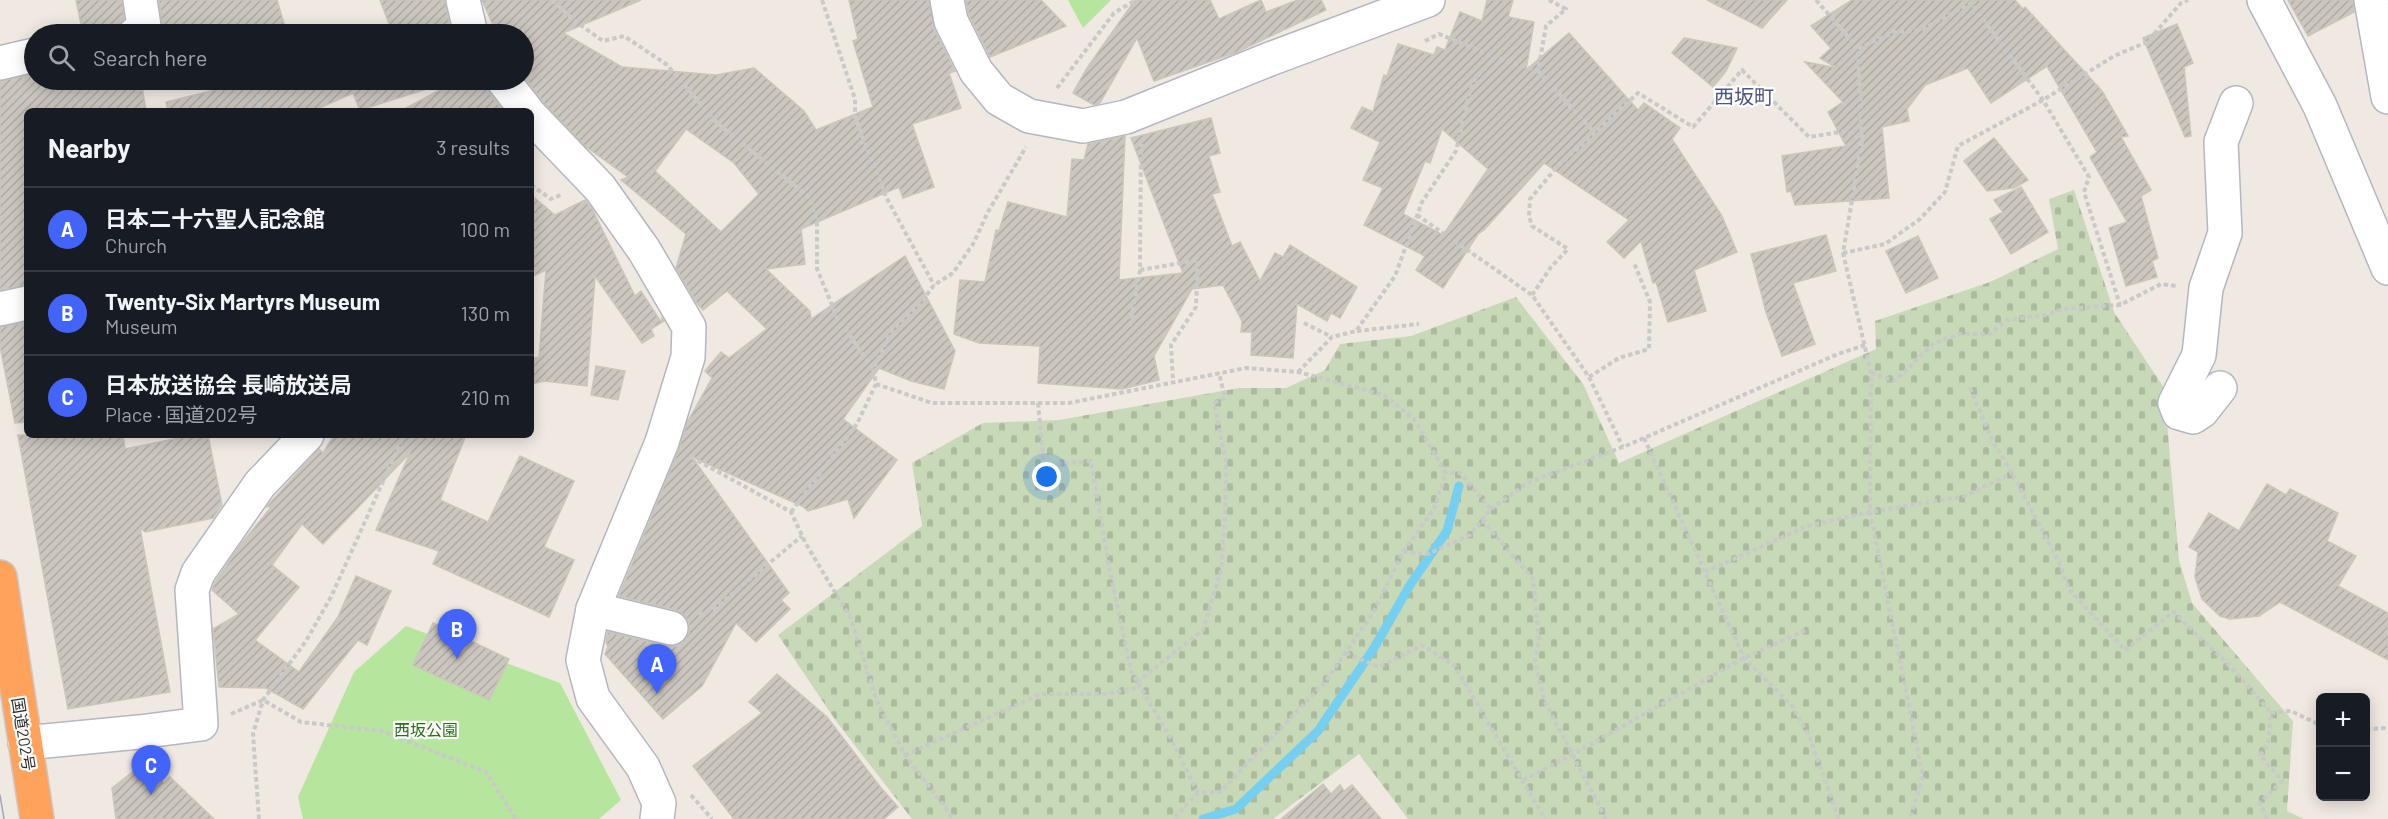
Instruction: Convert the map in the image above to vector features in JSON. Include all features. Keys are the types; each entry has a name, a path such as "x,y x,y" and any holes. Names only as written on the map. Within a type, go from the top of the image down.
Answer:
{"highway":[{"name":"国道202号","path":"0,577 37,819"}],"street":[{"path":"140,0 144,24"},
{"path":"463,0 469,24"},
{"path":"946,0 951,21 976,71 999,99 1036,117 1083,126 1126,117 1270,59 1428,0"},
{"path":"2264,0 2320,106 2388,268"},
{"path":"2371,0 2388,97"},
{"path":"0,63 24,58"},
{"path":"511,90 525,108"},
{"path":"2220,387 2202,411 2193,417 2179,413 2175,403 2199,355 2206,288 2225,233 2221,142 2236,103"},
{"path":"534,119 600,188 644,250 689,327 688,357 676,390 662,442 593,609 583,660 593,698 644,767 658,803 657,819"},
{"path":"0,309 24,304"},
{"path":"25,743 201,724 192,590 198,573 260,484 304,438"},
{"path":"593,609 671,628"}],"path":[{"path":"552,0 576,22 603,41 624,36 666,64 717,123 810,198 817,224 817,269 837,317 873,369 876,384 857,424 791,512"},
{"path":"822,0 855,99 855,117 886,197 934,285"},
{"path":"873,369 892,330 923,300 934,285 953,273 973,243 988,212 1026,149 1036,117 1114,13 1136,0"},
{"path":"1538,71 1546,26 1566,9 1549,0"},
{"path":"1816,0 1858,48 1862,141 1843,253 1871,373 1870,512 1923,776 1910,819"},
{"path":"1843,253 1885,244 1920,219 1945,192 1958,146 2043,100 2114,56 2147,42 2181,3 2188,0"},
{"path":"1858,48 1894,32 1921,30 1971,3 2043,100 2089,177 2084,192 2120,305"},
{"path":"1425,40 1439,34 1495,57 1538,71 1595,133"},
{"path":"1356,332 1395,276 1422,202 1456,151 1475,79 1495,57"},
{"path":"1532,295 1551,267 1568,249 1532,226 1529,216 1530,199 1557,167 1638,93 1693,127 1742,70 1809,137 1846,131 1862,141"},
{"path":"257,90 260,108"},
{"path":"1130,326 1140,270 1142,140"},
{"path":"1417,215 1532,295 1589,376 1623,447"},
{"path":"1140,270 1198,260 1196,307 1171,345 1173,381"},
{"path":"1589,376 1620,358 1649,349 1650,302 1634,263"},
{"path":"1871,373 1895,381 1934,343 1959,334 1990,334 2007,320 2045,315 2063,309 2120,305 2161,284 2206,288"},
{"path":"1304,323 1332,337"},
{"path":"1298,372 1332,337 1419,324"},
{"path":"1403,552 1428,554 1470,535 1491,509 1529,482 1623,447 1838,354 1865,345"},
{"path":"876,384 932,403 1069,403 1246,368 1298,372 1384,395 1414,419 1446,473 1434,509 1403,552 1373,613 1325,682 1220,792 1198,794 1173,819"},
{"path":"905,755 1041,694 1106,694 1138,684 1203,630 1221,571 1226,462 1214,403 1225,398 1219,373"},
{"path":"1970,388 1993,442 2058,560 2069,589 2125,650 2173,612 2233,669 2271,713 2268,745 2260,754 2282,781 2260,803 2267,819"},
{"path":"1038,403 1044,465 1091,462 1111,578 1131,671 1170,738 1198,794"},
{"path":"259,819 254,734 263,700 306,641 331,597 403,438"},
{"path":"1644,438 1744,658 1793,707 1809,736 1839,819"},
{"path":"662,442 791,512 851,619 878,702 905,755 954,819"},
{"path":"1446,473 1460,472 1491,509"},
{"path":"1705,572 1807,526 1870,512 1965,496 2012,473"},
{"path":"1482,519 1533,579 1539,641 1535,661 1544,700 1606,819"},
{"path":"671,628 715,608 802,535"},
{"path":"1523,780 1744,658 1808,628"},
{"path":"1346,653 1379,667 1422,645 1455,666 1545,819"},
{"path":"263,700 301,722 382,731 486,772 516,819"},
{"path":"2271,713 2291,711 2316,722"},
{"path":"2370,729 2388,728"}],"green space":[{"path":"1068,0 1111,0 1083,28"},
{"path":"2074,190 2114,312 2164,388 2179,560 2192,603 2293,721 2287,811 2304,819 1408,819 1359,754 1273,819 912,819 836,721 778,635 922,526 912,463 983,423 1059,420 1239,388 1286,388 1325,370 1340,344 1411,336 1516,297 1583,384 1619,463 1876,349 1875,321 1990,282 2058,249 2049,199"},
{"name":"西坂公園","path":"406,626 560,683 621,800 599,819 303,819 298,797 354,672"}],"building":[{"path":"76,0 122,0 124,19 120,24 81,24"},
{"path":"159,0 277,0 284,24 162,24"},
{"path":"380,0 445,0 449,24 389,24"},
{"path":"482,0 641,0 563,33 622,67 716,75 754,68 804,111 816,130 873,107 853,41 858,39 849,0 929,0 934,29 955,71 949,73 961,108 912,124 934,187 903,198 899,187 801,229 805,264 766,269 810,311 811,319 905,256 955,351 944,389 911,381 879,368 843,419 897,460 854,518 848,499 808,511 802,506 692,457 789,593 781,600 790,609 756,642 736,623 702,686 663,719 605,654 608,647 606,642 608,632 667,646 677,646 689,633 689,622 676,610 619,596 679,449 688,421 712,378 705,371 721,352 729,358 767,329 727,291 703,310 676,268 686,234 621,180 628,177 585,146 534,90 534,24 493,24","holes":["686,129 734,163 759,194 721,232 655,171"]},
{"path":"966,0 1041,0 1066,26 990,57 969,15"},
{"path":"1135,0 1210,0 1219,19 1261,0 1266,12 1298,0 1321,0 1326,10 1237,52 1154,81 1137,38 1100,103 1094,105 1073,93 1087,68"},
{"path":"1487,0 1513,0 1508,17 1534,22 1526,70 1569,33 1638,110 1644,103 1680,128 1672,139 1722,216 1737,252 1694,270 1706,311 1668,322 1656,282 1653,283 1641,241 1624,258 1607,242 1629,220 1544,163 1478,234 1443,288 1416,270 1425,256 1364,225 1383,188 1363,180 1380,142 1351,128 1362,107 1373,112 1384,75 1387,76 1398,44 1434,55 1437,47 1445,50 1460,12 1482,21","holes":["1442,129 1488,169 1443,235 1403,214 1425,161 1430,163"]},
{"path":"1707,0 1787,0 1762,28"},
{"path":"1852,0 2015,0 2023,9 2025,7 2102,91 2128,136 2121,137 2151,190 2141,196 2158,258 2152,261 2157,277 2126,286 2109,228 2127,222 2090,157 2097,152 2047,66 1991,103 1968,68 1925,85 1907,109 1909,121 1882,127 1889,198 1795,205 1791,191 1787,192 1782,156 1846,146 1828,112 1843,102 1805,62 1837,68 1820,58 1831,48 1811,26"},
{"path":"2288,0 2353,0 2354,12 2308,36"},
{"path":"2177,24 2193,63 2184,67 2191,136 2185,137 2143,38"},
{"path":"1684,38 1737,48 1726,71 1713,87 1672,53"},
{"path":"24,76 24,90 143,90 146,108 24,108 24,286 0,290 0,81"},
{"path":"215,90 423,90 366,108 359,108 353,93 320,108 167,108 166,102"},
{"path":"440,90 488,90 501,108 407,108"},
{"path":"1211,118 1220,153 1209,156 1220,192 1212,194 1232,246 1240,242 1260,281 1275,253 1283,257 1290,245 1357,287 1340,318 1331,313 1327,321 1297,304 1293,358 1251,355 1252,332 1241,332 1242,321 1223,285 1192,289 1154,356 1159,380 1122,389 1038,383 1040,346 979,343 954,334 960,280 985,282 996,230 999,231 1008,202 1067,217 1072,159 1084,160 1088,144 1125,136 1119,280 1183,273 1131,138"},
{"path":"1994,138 2028,180 2014,188 1987,191 1964,161"},
{"path":"2021,187 2048,232 2011,254 1990,219 2003,212 1994,200"},
{"path":"534,198 555,215 585,200 592,209 635,296 641,291 661,322 662,318 664,321 651,329 654,336 642,343 595,276 587,386 544,381 534,383 534,358 539,357 546,270 534,276"},
{"path":"1826,235 1836,271 1793,283 1815,344 1782,356 1766,312 1751,254"},
{"path":"1918,236 1938,278 1906,293 1886,251"},
{"path":"24,323 24,422 15,423 0,346 0,327"},
{"path":"596,366 625,371 618,400 591,395"},
{"path":"18,435 24,435 24,438 123,438 125,449 178,438 209,438 222,505 213,518 145,532 140,528 170,692 68,709"},
{"path":"332,438 465,438 440,500 488,522 520,456 574,481 544,547 574,560 549,617 433,564 439,551 376,530 410,453 323,544 302,524 272,565 299,587 255,640 299,672 338,617 356,576 391,591 367,645 358,640 303,709 266,688 219,687 213,629 239,614 212,590 215,582 241,544 272,506 267,507 269,504 319,449 323,453"},
{"path":"2267,484 2286,495 2290,489 2338,513 2327,541 2356,556 2338,586 2388,613 2388,660 2280,602 2259,616 2230,619 2220,616 2202,599 2195,577 2198,552 2189,547 2209,513 2239,531"},
{"path":"433,623 509,659 489,700 413,665"},
{"path":"777,674 827,717 898,807 884,819 734,819 693,766 762,713 749,702"},
{"path":"144,763 164,783 170,777 214,819 116,819 112,788"},
{"path":"1323,784 1331,794 1340,785 1344,791 1352,785 1381,819 1281,819"}],"waterway":[{"path":"1203,819 1236,809 1318,731 1374,648 1410,585 1447,531 1459,486"}],"tram line":[{"path":"0,795 4,819"}],"place":[{"name":"Twenty-Six Martyrs Museum","path":"457,659"},
{"name":"日本二十六聖人記念館","path":"657,694"},
{"name":"日本放送協会 長崎放送局","path":"151,795"}],"district":[{"name":"西坂町","path":"1744,96"}]}
